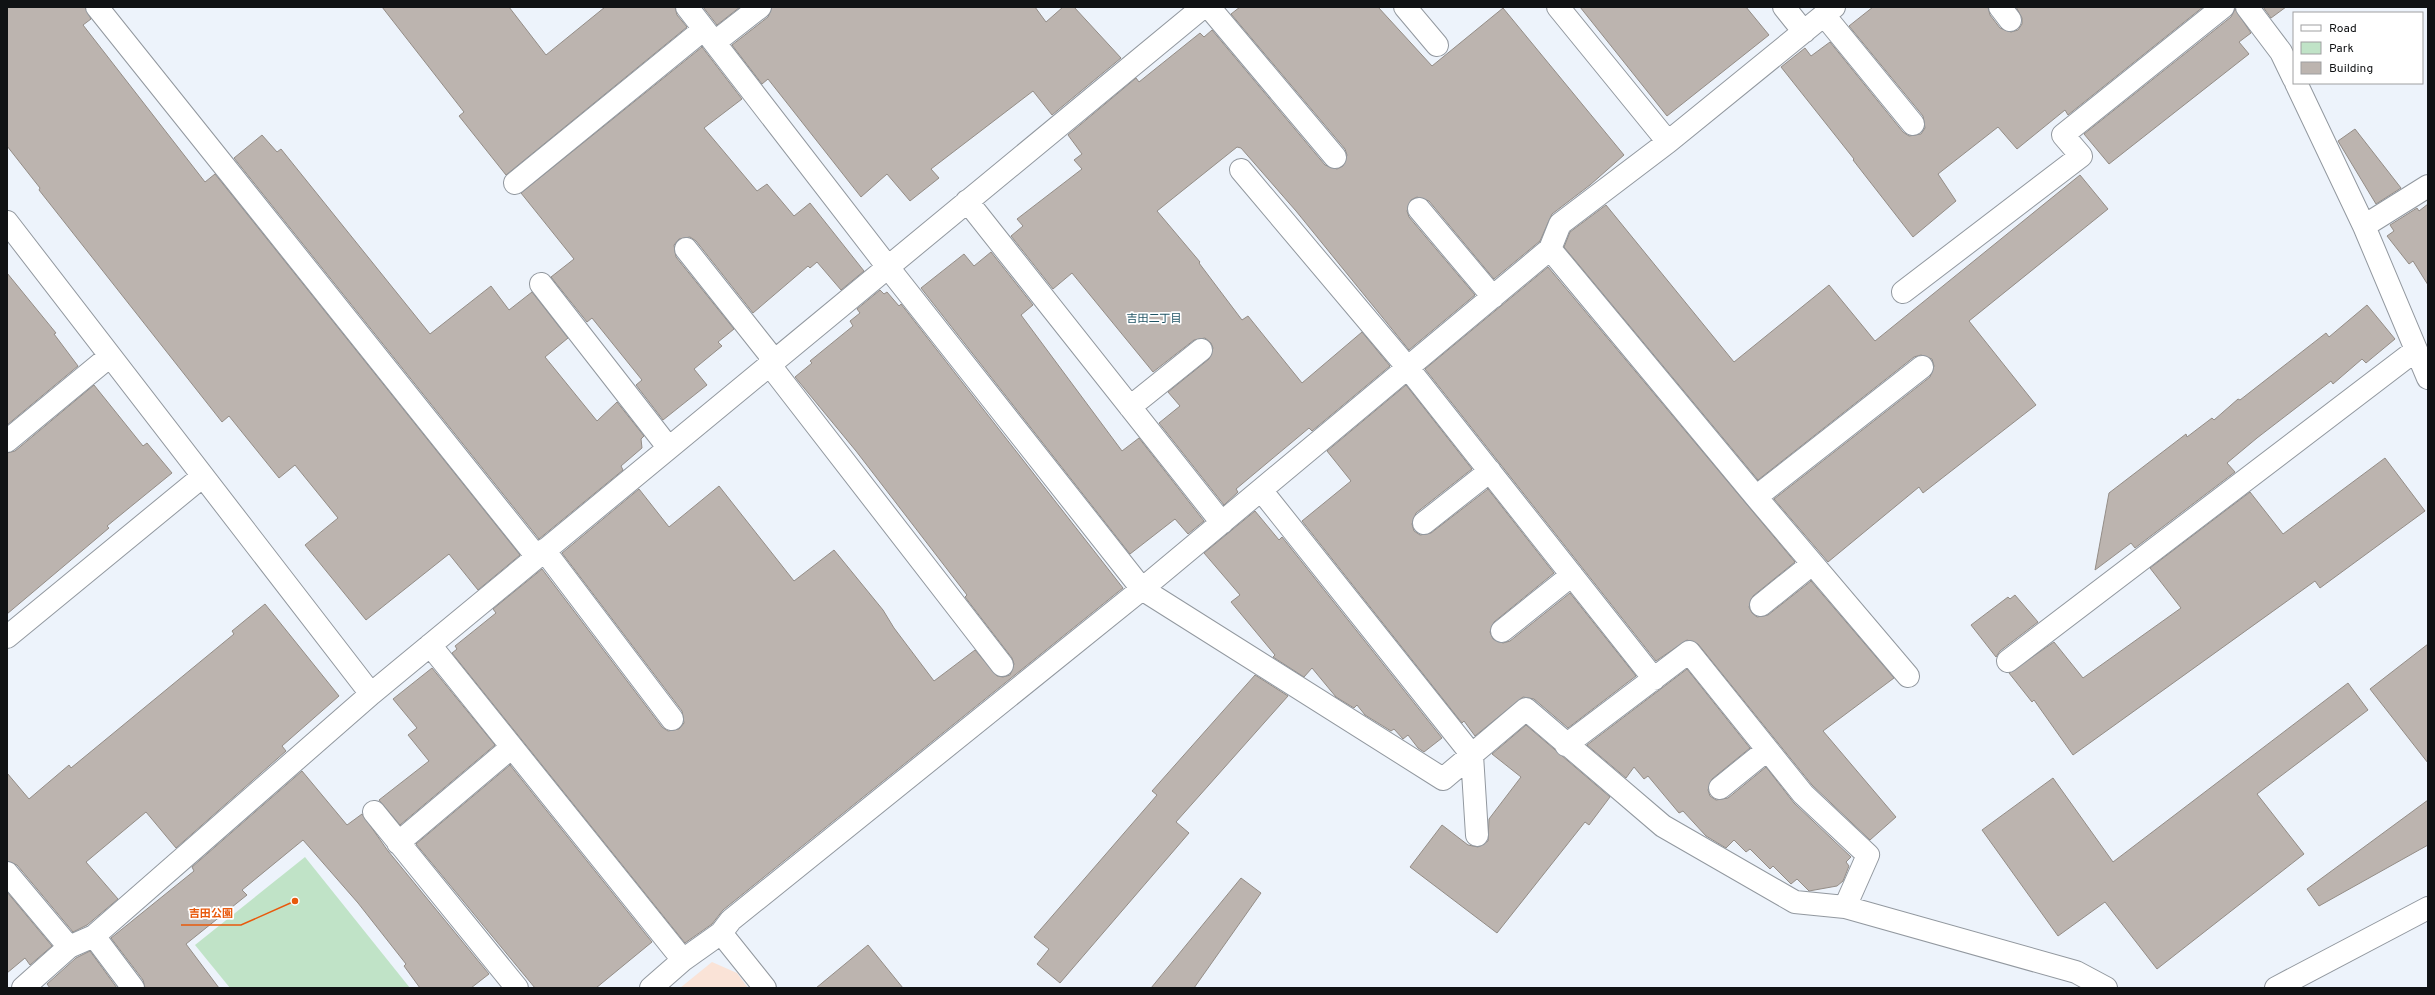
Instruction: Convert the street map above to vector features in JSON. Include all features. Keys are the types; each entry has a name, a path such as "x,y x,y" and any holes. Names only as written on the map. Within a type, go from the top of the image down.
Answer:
{"street":[{"path":"97,7 541,553 672,718"},
{"path":"687,7 887,266 1142,589 1443,779 1526,709 1566,745 1664,826 1795,902 1845,907 2076,972 2106,988"},
{"path":"515,183 710,36 760,7"},
{"path":"23,988 69,947 94,936 371,694 887,266 1203,7"},
{"path":"1209,7 1335,157"},
{"path":"1405,7 1437,45"},
{"path":"1558,7 1668,142"},
{"path":"1784,7 1804,32"},
{"path":"1903,292 2081,156 2063,135 2223,7"},
{"path":"2247,7 2281,52 2293,77"},
{"path":"651,988 683,960 721,933 732,920 1142,589 1493,297 1550,249 1560,224 1668,142 1829,11 1913,124"},
{"path":"2296,84 2364,226 2428,378"},
{"path":"1241,170 1408,368 1654,679"},
{"path":"2364,226 2428,186"},
{"path":"967,201 1222,523"},
{"path":"1419,209 1493,297"},
{"path":"9,229 110,356 371,694"},
{"path":"686,249 1002,665"},
{"path":"1550,249 1756,498 1908,676"},
{"path":"541,284 668,447"},
{"path":"1130,407 1201,350"},
{"path":"2008,661 2416,350"},
{"path":"7,441 110,356"},
{"path":"1756,498 1922,367"},
{"path":"1424,523 1490,471"},
{"path":"7,637 203,476"},
{"path":"1261,490 1472,755 1477,835"},
{"path":"1761,605 1812,564"},
{"path":"1502,631 1572,575"},
{"path":"430,645 683,960"},
{"path":"1566,745 1689,652 1803,794 1868,855 1845,907"},
{"path":"398,843 512,747"},
{"path":"1720,788 1767,750"},
{"path":"374,812 517,988"},
{"path":"7,873 69,947"},
{"path":"2276,988 2428,908"},
{"path":"721,933 765,988"},
{"path":"94,936 133,988"}],"shaded area":[{"path":"712,962 737,973 748,988 680,988"}],"green space":[{"path":"305,857 410,988 230,988 195,945"}],"building":[{"path":"7,7 85,7 91,19 83,25 205,182 215,174 520,555 478,590 449,554 366,620 305,545 338,518 295,465 279,478 229,416 222,422 39,190 40,188 7,146"},
{"path":"382,7 509,7 546,55 605,7 675,7 677,15 687,27 506,175 459,116 464,112"},
{"path":"703,7 740,7 717,25"},
{"path":"772,7 1035,7 1046,22 1063,7 1074,7 1121,58 1052,115 1033,91 931,169 939,178 910,201 887,174 861,197 768,79 762,84 732,45 768,17"},
{"path":"1240,7 1378,7 1432,66 1503,8 1624,155 1590,185 1552,214 1540,241 1494,279 1429,201 1417,197 1411,200 1407,211 1409,217 1475,295 1409,350 1296,211 1241,148 1237,147 1157,211 1200,262 1199,263 1242,320 1248,316 1302,383 1362,332 1390,366 1312,431 1309,428 1236,489 1238,492 1224,505 1159,423 1180,406 1168,392 1209,359 1213,348 1211,343 1205,338 1194,340 1153,372 1072,273 1053,289 1011,236 1023,226 1017,219 1082,169 1074,160 1082,154 1068,135 1136,78 1139,82 1200,33 1204,37 1212,30 1325,165 1337,169 1343,166 1347,155 1345,149 1231,14"},
{"path":"1580,7 1746,7 1769,35 1667,116"},
{"path":"1873,7 1988,7 1990,15 2000,28 2011,32 2018,30 2022,24 2022,18 2016,7 2203,7 2068,115 2065,110 2017,149 1998,127 1938,174 1956,201 1913,237 1853,160 1854,159 1781,67 1805,48 1811,56 1830,42 1903,132 1909,136 1921,134 1925,128 1923,116 1849,26"},
{"path":"2263,7 2286,7 2271,18"},
{"path":"2235,9 2251,33 2239,42 2249,54 2109,164 2084,134 2231,17"},
{"path":"702,47 742,99 704,128 757,191 767,184 794,216 810,203 864,271 841,290 817,262 810,268 808,266 753,313 696,241 690,237 679,239 674,245 676,257 734,329 718,342 722,346 694,369 707,385 663,420 636,385 642,380 592,318 587,322 551,277 574,259 521,193"},
{"path":"2355,129 2401,188 2376,204 2338,141"},
{"path":"262,135 277,152 281,149 430,334 491,286 509,310 532,292 568,338 545,357 597,421 617,402 644,436 641,439 642,448 621,466 623,470 539,539 234,158"},
{"path":"2080,175 2108,209 1969,321 2036,405 1923,493 1919,487 1828,562 1774,499 1930,377 1934,366 1932,359 1921,355 1914,357 1758,480 1564,247 1570,232 1606,205 1734,362 1829,285 1875,341"},
{"path":"2428,204 2428,285 2413,261 2409,264 2387,236 2394,231 2390,225 2417,208 2419,211"},
{"path":"991,252 1033,305 1021,315 1122,451 1139,438 1204,521 1188,534 1175,519 1130,554 921,288 964,254 974,266"},
{"path":"1548,267 1795,562 1753,596 1749,607 1752,613 1757,617 1768,615 1811,581 1894,678 1823,731 1896,817 1870,840 1812,785 1698,644 1687,640 1656,661 1425,369"},
{"path":"7,273 56,333 54,334 78,366 7,425"},
{"path":"880,290 884,294 887,292 899,306 901,304 1123,588 723,910 712,924 685,943 452,653 457,649 455,646 496,613 493,609 542,569 662,727 668,731 679,729 684,723 682,711 562,553 639,489 669,527 719,486 794,581 834,550 883,610 894,628 934,681 975,650 997,676 1003,677 1010,675 1014,664 1012,658 965,597 967,595 856,451 795,377 812,363 810,361 853,326 850,321 860,313 857,309"},
{"path":"2367,305 2395,339 2366,363 2362,359 2333,384 2331,381 2257,438 2227,463 2235,472 2135,548 2131,543 2095,570 2109,493 2186,434 2187,437 2212,418 2214,420 2238,399 2240,400 2326,333 2329,337"},
{"path":"94,385 143,446 147,443 172,473 107,526 109,528 7,614 7,453 15,451"},
{"path":"1406,385 1472,469 1416,513 1412,524 1414,531 1420,535 1431,533 1488,489 1554,573 1494,622 1490,632 1493,639 1503,643 1510,641 1570,593 1636,676 1568,728 1534,699 1523,697 1475,736 1464,721 1462,723 1302,521 1351,481 1327,451"},
{"path":"2385,458 2425,511 2320,588 2315,581 2073,755 2034,700 2032,702 2009,673 2054,642 2083,678 2181,608 2150,568 2250,492 2283,534"},
{"path":"1255,511 1279,540 1282,537 1442,738 1424,752 1418,748 1408,735 1403,739 1394,729 1391,731 1365,715 1357,705 1354,708 1336,697 1312,668 1304,677 1273,657 1275,655 1231,602 1240,595 1204,553"},
{"path":"2015,595 2038,622 2000,651 1996,657 1971,625 2008,597 2010,599"},
{"path":"265,604 339,696 282,746 286,751 176,848 146,812 86,862 118,899 87,925 73,932 17,865 7,861 7,773 29,799 69,765 71,768 234,634 232,631"},
{"path":"2428,644 2428,763 2370,689"},
{"path":"432,668 495,745 400,825 379,800 429,761 408,735 417,728 393,699"},
{"path":"1687,669 1750,748 1712,779 1708,790 1710,796 1716,800 1728,798 1766,767 1794,803 1851,857 1846,862 1849,866 1843,881 1837,886 1809,891 1797,879 1791,884 1773,866 1770,869 1750,849 1746,852 1734,840 1726,848 1706,836 1683,811 1679,813 1648,776 1644,779 1634,767 1626,778 1587,745"},
{"path":"1255,675 1288,696 1176,822 1189,833 1060,983 1037,964 1049,949 1034,937 1157,795 1152,791"},
{"path":"2348,683 2368,710 2257,794 2304,854 2157,969 2105,902 2058,936 1982,830 2053,778 2113,862"},
{"path":"1526,725 1610,797 1589,825 1585,822 1497,933 1410,867 1442,825 1468,845 1478,847 1488,841 1489,819 1521,777 1492,754"},
{"path":"510,765 652,942 596,988 535,988 416,844"},
{"path":"302,771 347,825 362,814 388,851 489,974 471,988 420,988 404,966 406,964 358,903 303,840 242,890 247,895 186,944 219,988 145,988 143,980 111,938 194,871 192,867"},
{"path":"2428,800 2428,845 2319,906 2307,889"},
{"path":"1241,878 1261,893 1194,988 1151,988"},
{"path":"7,892 52,946 30,965 25,958 7,973"},
{"path":"868,945 903,988 816,988"},
{"path":"90,951 117,988 50,988 47,984 76,958"}],"place":[{"name":"吉田公園","path":"295,901"}],"district":[{"name":"吉田二丁目","path":"1154,319"}]}
